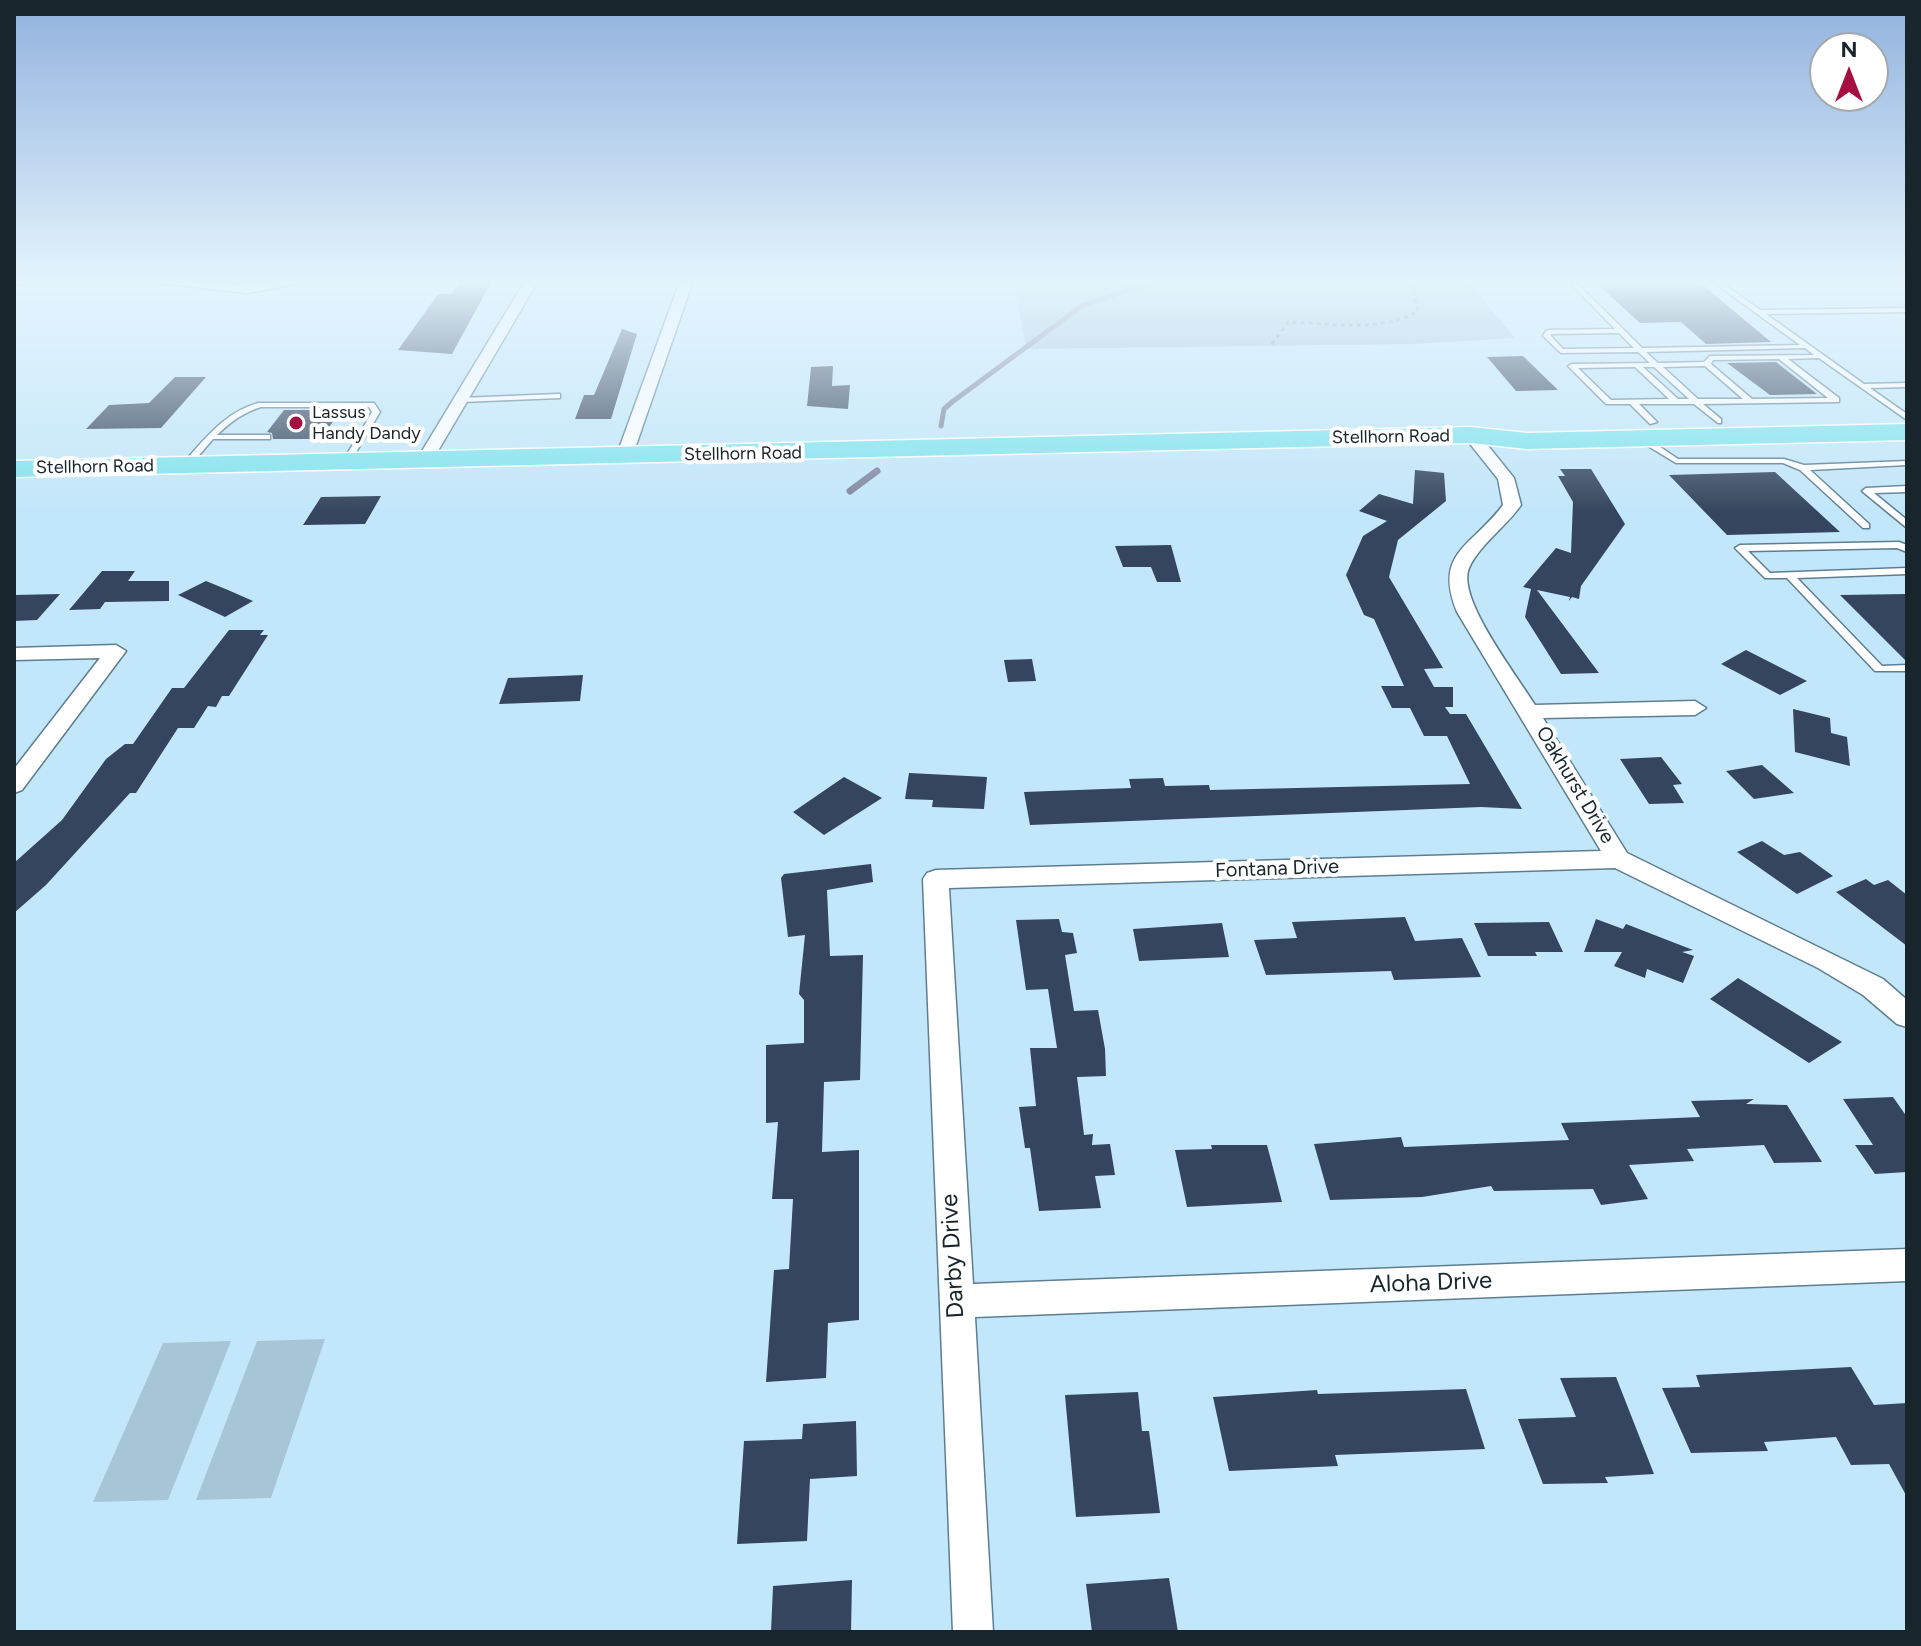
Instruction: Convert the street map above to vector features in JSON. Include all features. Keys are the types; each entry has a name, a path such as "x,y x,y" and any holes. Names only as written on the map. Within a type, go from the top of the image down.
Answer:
{"main road":[{"name":"Stellhorn Road","path":"14,469 1471,435 1527,441 1718,421 1907,421"},
{"name":"Stellhorn Road","path":"1647,430 1907,421"}],"street":[{"path":"424,461 486,358"},
{"path":"624,457 660,358"},
{"name":"Oakhurst Drive","path":"1471,435 1506,478 1512,505 1463,563 1456,578 1467,612 1531,712 1618,859 1827,961 1873,987 1907,1016"},
{"path":"14,654 116,651 14,785"},
{"path":"1531,712 1695,708"},
{"name":"Fontana Drive","path":"936,879 1618,859"},
{"name":"Darby Drive","path":"936,879 973,1632"},
{"name":"Aloha Drive","path":"956,1301 1907,1265"}],"lane":[{"path":"1649,358 1718,421"},
{"path":"1707,364 1710,358 1723,358"},
{"path":"1750,401 1707,364 1572,366 1609,402 1696,402 1836,400 1782,358"},
{"path":"1821,358 1864,386 1907,421"},
{"path":"1637,365 1676,402"},
{"path":"1864,386 1907,385"},
{"path":"461,400 557,396"},
{"path":"1632,402 1647,430 1676,461 1784,461 1803,468 1866,526"},
{"path":"186,465 232,414 244,408 371,405 376,412 346,462"},
{"path":"328,436 362,435"},
{"path":"211,437 267,437"},
{"path":"1803,468 1907,463"},
{"path":"1907,489 1866,491 1907,525"},
{"path":"1907,549 1899,545 1740,548 1768,576 1907,571"},
{"path":"1790,576 1879,669 1907,668"}],"shaded area":[{"path":"325,1339 271,1498 196,1500 257,1341"},
{"path":"231,1341 168,1500 93,1502 163,1343"}],"building":[{"path":"610,358 630,358 611,419 575,419 584,395 594,395"},
{"path":"1488,358 1525,358 1558,390 1516,391"},
{"path":"1776,362 1817,394 1770,395 1727,363"},
{"path":"833,366 832,386 850,385 848,409 807,406 811,367"},
{"path":"175,377 206,377 161,428 86,429 109,405 149,403"},
{"name":"Lassus Handy Dandy","path":"284,410 341,410 321,439 273,439 272,433 267,432"},
{"path":"1560,469 1591,469 1625,524 1581,586 1579,599 1572,597 1569,601 1570,597 1537,590 1599,673 1561,674 1525,617 1531,589 1523,587 1556,548 1571,553 1573,502 1558,476 1565,476"},
{"path":"1415,470 1444,473 1446,501 1398,540 1389,577 1443,668 1424,669 1434,687 1453,687 1453,707 1445,707 1450,714 1466,714 1522,809 1481,807 1030,825 1024,792 1131,788 1129,779 1163,778 1165,786 1209,785 1210,790 1470,784 1447,736 1424,736 1410,708 1392,708 1381,686 1404,686 1374,619 1364,615 1346,575 1363,536 1387,521 1359,511 1379,494 1413,504"},
{"path":"1775,472 1840,532 1727,535 1669,475"},
{"path":"381,496 365,524 303,525 321,497"},
{"path":"1171,545 1181,582 1157,582 1151,567 1123,567 1115,546"},
{"path":"102,571 135,571 128,581 169,581 169,601 105,602 100,609 69,610"},
{"path":"206,581 253,601 225,617 178,595"},
{"path":"60,594 37,620 14,621 14,595"},
{"path":"1907,594 1907,662 1840,595"},
{"path":"229,630 264,630 260,635 268,635 229,696 222,696 216,707 208,706 194,728 178,728 136,793 130,793 46,885 14,913 14,863 62,820 106,759 125,744 133,744 172,688 184,688"},
{"path":"1746,650 1807,681 1780,695 1721,664"},
{"path":"1032,659 1036,681 1008,682 1004,660"},
{"path":"583,675 580,701 499,704 508,678"},
{"path":"1793,709 1830,718 1831,733 1847,737 1850,766 1795,752"},
{"path":"1661,757 1682,784 1673,785 1684,803 1649,804 1620,759"},
{"path":"1762,765 1794,793 1754,799 1726,771"},
{"path":"909,773 987,777 984,809 932,807 933,800 905,799"},
{"path":"844,777 882,798 824,835 793,812"},
{"path":"1762,841 1784,855 1800,852 1833,876 1797,894 1737,852"},
{"path":"871,864 873,882 827,890 830,956 863,955 860,1080 824,1082 822,1152 859,1150 859,1320 828,1323 826,1378 766,1382 774,1270 789,1269 793,1199 772,1199 778,1122 766,1123 766,1045 804,1043 804,1000 799,994 805,935 788,937 781,878 784,874"},
{"path":"1866,879 1874,885 1888,880 1907,895 1907,946 1836,892"},
{"path":"1405,917 1415,941 1462,938 1481,977 1394,980 1391,971 1266,975 1254,940 1297,938 1292,922"},
{"path":"1059,919 1062,932 1073,933 1077,953 1065,955 1074,1011 1098,1010 1105,1049 1106,1076 1077,1077 1084,1135 1093,1134 1092,1145 1110,1144 1115,1175 1095,1176 1101,1208 1039,1211 1030,1148 1025,1148 1019,1107 1036,1106 1030,1048 1057,1048 1048,989 1026,990 1016,920"},
{"path":"1596,919 1623,929 1626,924 1693,950 1682,952 1694,956 1683,983 1647,969 1645,978 1614,966 1622,952 1584,952"},
{"path":"1549,922 1563,952 1535,952 1537,956 1488,956 1474,923"},
{"path":"1222,923 1229,957 1139,961 1133,929"},
{"path":"1738,978 1842,1042 1809,1063 1710,999"},
{"path":"1893,1097 1907,1117 1907,1172 1875,1174 1855,1145 1873,1145 1843,1099"},
{"path":"1754,1099 1746,1104 1787,1105 1822,1162 1774,1163 1764,1145 1687,1149 1694,1161 1629,1165 1648,1199 1601,1205 1593,1189 1494,1191 1491,1186 1422,1197 1330,1200 1314,1144 1401,1137 1404,1147 1569,1140 1561,1123 1700,1117 1691,1101"},
{"path":"1211,1145 1267,1145 1282,1202 1187,1207 1175,1150 1212,1149"},
{"path":"1851,1367 1874,1405 1907,1403 1907,1497 1889,1464 1851,1465 1836,1437 1764,1442 1768,1451 1691,1453 1662,1388 1700,1387 1696,1375"},
{"path":"1616,1377 1654,1474 1605,1477 1608,1483 1543,1484 1518,1419 1576,1417 1560,1378"},
{"path":"1466,1389 1485,1449 1335,1455 1338,1466 1229,1471 1213,1397 1317,1390 1318,1394"},
{"path":"1138,1392 1142,1431 1149,1431 1160,1513 1076,1517 1065,1395"},
{"path":"856,1421 857,1476 810,1479 807,1541 737,1544 744,1441 802,1439 803,1424"},
{"path":"1169,1578 1178,1632 1092,1632 1086,1584"},
{"path":"852,1580 851,1632 771,1632 773,1586"}],"waterway":[{"path":"941,426 944,409 1012,358"},
{"path":"850,491 877,471"}],"place":[{"name":"Lassus Handy Dandy","path":"296,423"}]}
